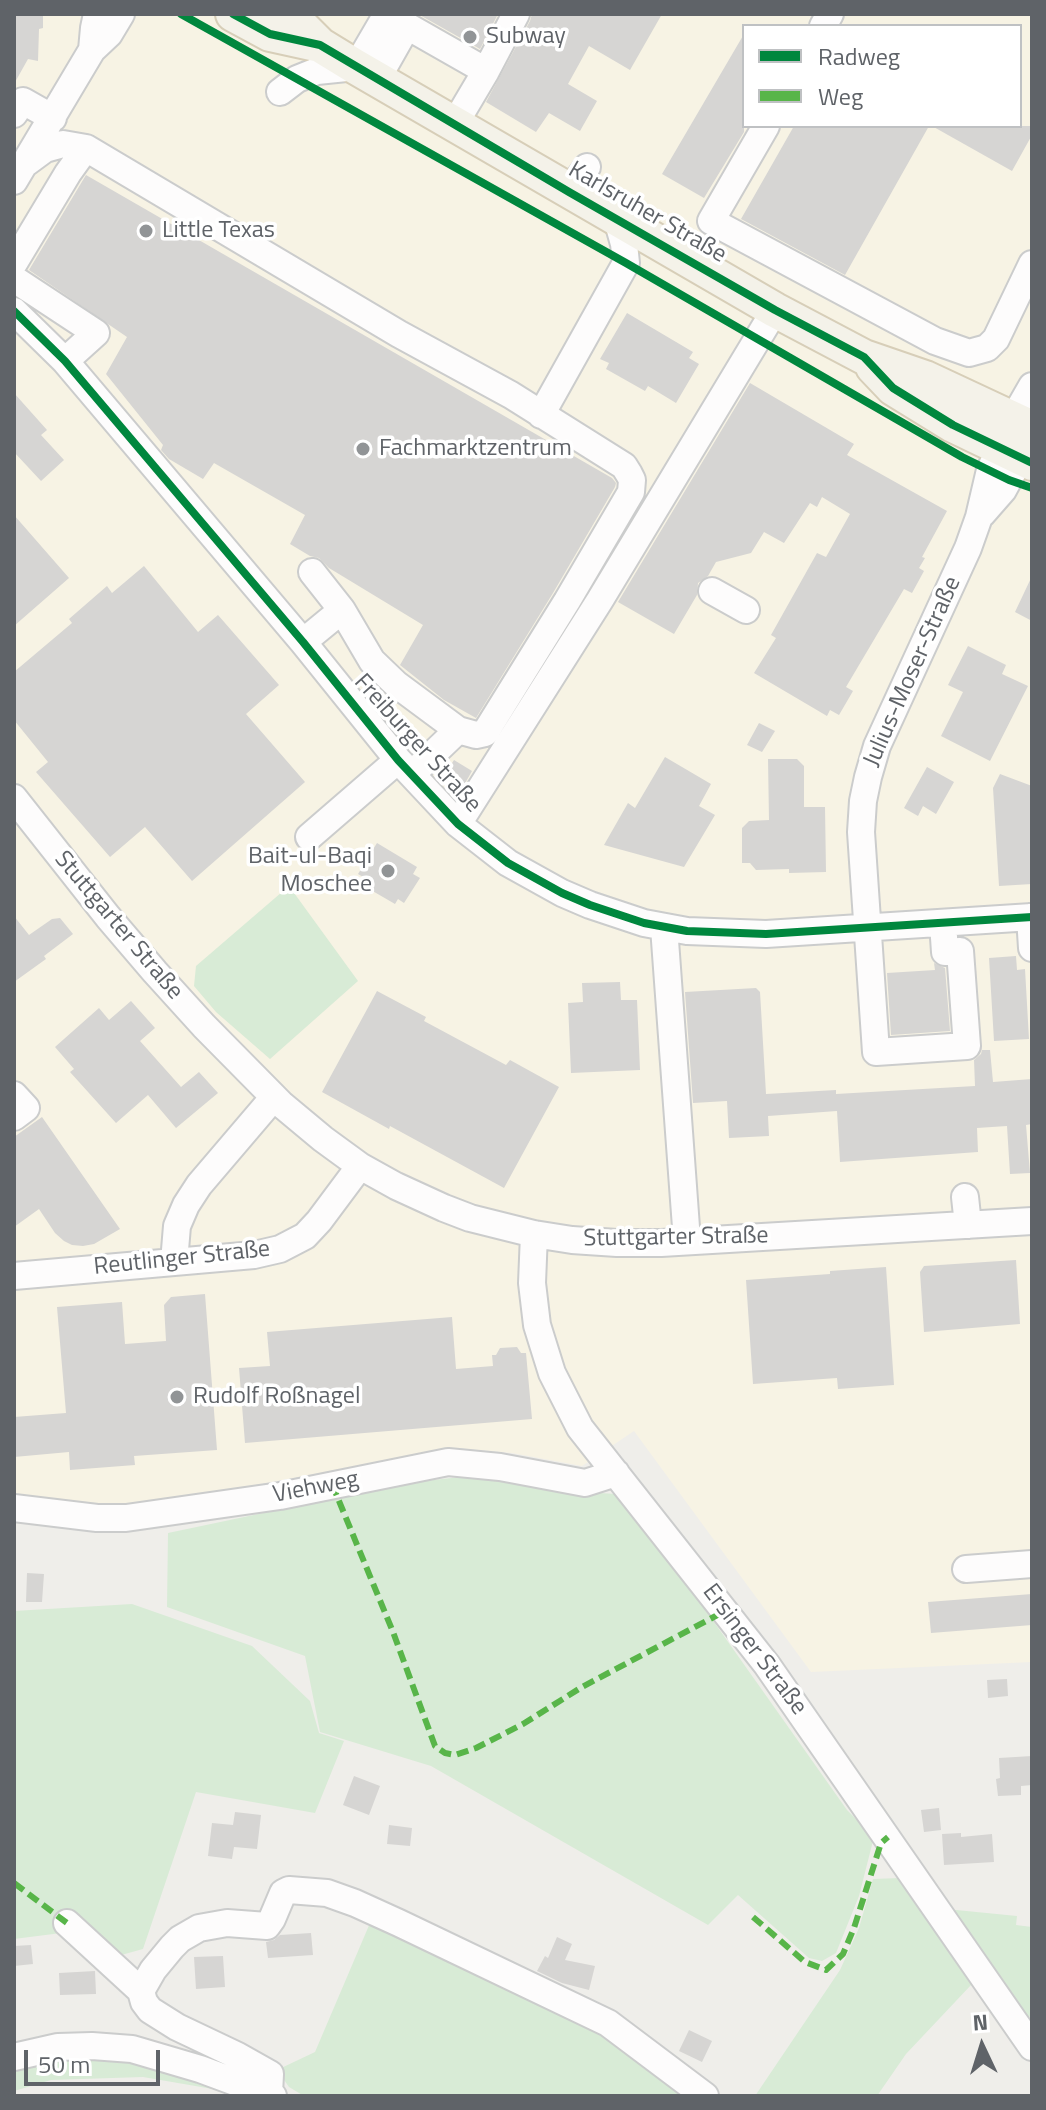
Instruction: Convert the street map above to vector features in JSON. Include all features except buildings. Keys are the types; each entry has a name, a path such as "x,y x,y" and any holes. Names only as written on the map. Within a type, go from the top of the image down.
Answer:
{"main road":[{"name":"Karlsruher Straße","path":"233,14 270,34 320,45"},
{"name":"Karlsruher Straße","path":"289,14 320,45 454,125 578,180 617,219 864,357 893,388 964,431 1022,442"}],"street":[{"path":"92,50 97,14"},
{"path":"20,172 92,50 109,34 121,14"},
{"path":"366,73 387,14"},
{"path":"454,125 516,14"},
{"path":"366,73 407,26 486,71"},
{"path":"280,92 297,79 317,71 366,73"},
{"path":"14,114 23,101 58,109 72,123 86,148"},
{"path":"765,128 711,221 935,341 969,353 987,348 996,339 1032,264"},
{"path":"20,172 45,149 63,144 86,148 399,334 511,395 624,466 632,480 631,492 485,733 476,735 458,730 396,684 372,661 342,610 312,572"},
{"path":"14,263 86,148"},
{"path":"541,415 626,263 617,219"},
{"path":"14,279 96,333 65,361"},
{"path":"458,824 600,600 775,310"},
{"name":"Freiburger Straße","path":"14,311 65,361 405,767 458,824 508,863 562,893 615,914 664,927 713,933 766,934 1031,917"},
{"name":"Julius-Moser-Straße","path":"943,923 945,952 960,951 967,1046 876,1052 861,832 868,777 877,746 968,548 979,517 1003,490 1022,442 1032,386"},
{"path":"712,591 746,610"},
{"path":"303,642 342,610"},
{"path":"309,837 458,730"},
{"name":"Stuttgarter Straße","path":"14,798 155,972 274,1097 360,1166 444,1208 534,1234 670,1249 1032,1221"},
{"path":"1031,917 1032,948"},
{"path":"664,927 670,1249"},
{"path":"14,1095 26,1108 14,1117"},
{"path":"174,1262 177,1226 186,1205 199,1185 274,1097"},
{"name":"Reutlinger Straße","path":"14,1276 254,1255 280,1249 305,1236 360,1166"},
{"path":"965,1197 968,1225"},
{"name":"Ersinger Straße","path":"534,1234 531,1259 534,1306 542,1344 552,1373 580,1428 767,1665 1032,2046"},
{"name":"Viehweg","path":"14,1508 97,1518 126,1518 280,1496 448,1462 500,1467 585,1483 616,1473"},
{"path":"966,1569 1032,1564"},
{"path":"141,1991 172,1947 199,1928 227,1923 267,1926 283,1893 295,1889 327,1893 399,1923 608,2023 705,2096"},
{"path":"14,2057 58,2047 132,2049 271,2095 270,2074 158,2016 144,2002 141,1991 67,1923"}],"shaded area":[{"path":"14,14 1032,14 1032,1662 811,1672 634,1431 582,1466 512,1453 456,1448 163,1502 79,1507 14,1499"}],"green space":[{"path":"289,886 358,981 270,1059 216,1012 194,986 196,966"},
{"path":"506,1472 584,1492 616,1494 714,1611 709,1615 847,1810 874,1837 859,1896 836,1953 822,1961 809,1958 738,1895 708,1925 431,1766 320,1732 305,1656 167,1607 168,1533 406,1483"},
{"path":"132,1604 252,1646 310,1701 319,1733 344,1741 315,1813 196,1792 143,1949 114,1957 69,1932 14,1939 14,1611"},
{"path":"900,1878 972,1984 906,2054 877,2096 755,2096 840,1970 859,1928 873,1879"},
{"path":"946,1909 1017,1916 1016,1925 1032,1927 1032,2015 1028,2018 1017,2013"},
{"path":"373,1916 607,2029 694,2096 304,2096 289,2087 277,2070 315,2052"},
{"path":"51,2056 141,2058 236,2093 143,2077 51,2080 14,2091 14,2067"}],"marked path":[{"path":"332,1484 393,1632 435,1746 445,1753 455,1755 476,1748 725,1611"},
{"path":"753,1917 805,1962 826,1970 843,1954 881,1843 888,1837"},
{"path":"14,1883 67,1923"}],"cycle path":[{"path":"181,14 626,263 962,457 1032,488"},
{"path":"233,14 270,34 320,45 569,192 775,310 864,357 893,388 953,425 1032,463"},
{"path":"14,311 65,361 303,642 398,760 458,824 508,863 590,905 644,923 687,931 766,934 1032,917"}],"place":[{"name":"Subway","path":"470,37"},
{"name":"Little Texas","path":"146,231"},
{"name":"Fachmarktzentrum","path":"363,449"},
{"name":"Bait-ul-Baqi Moschee","path":"388,871"},
{"name":"Rudolf Roßnagel","path":"177,1397"}]}
